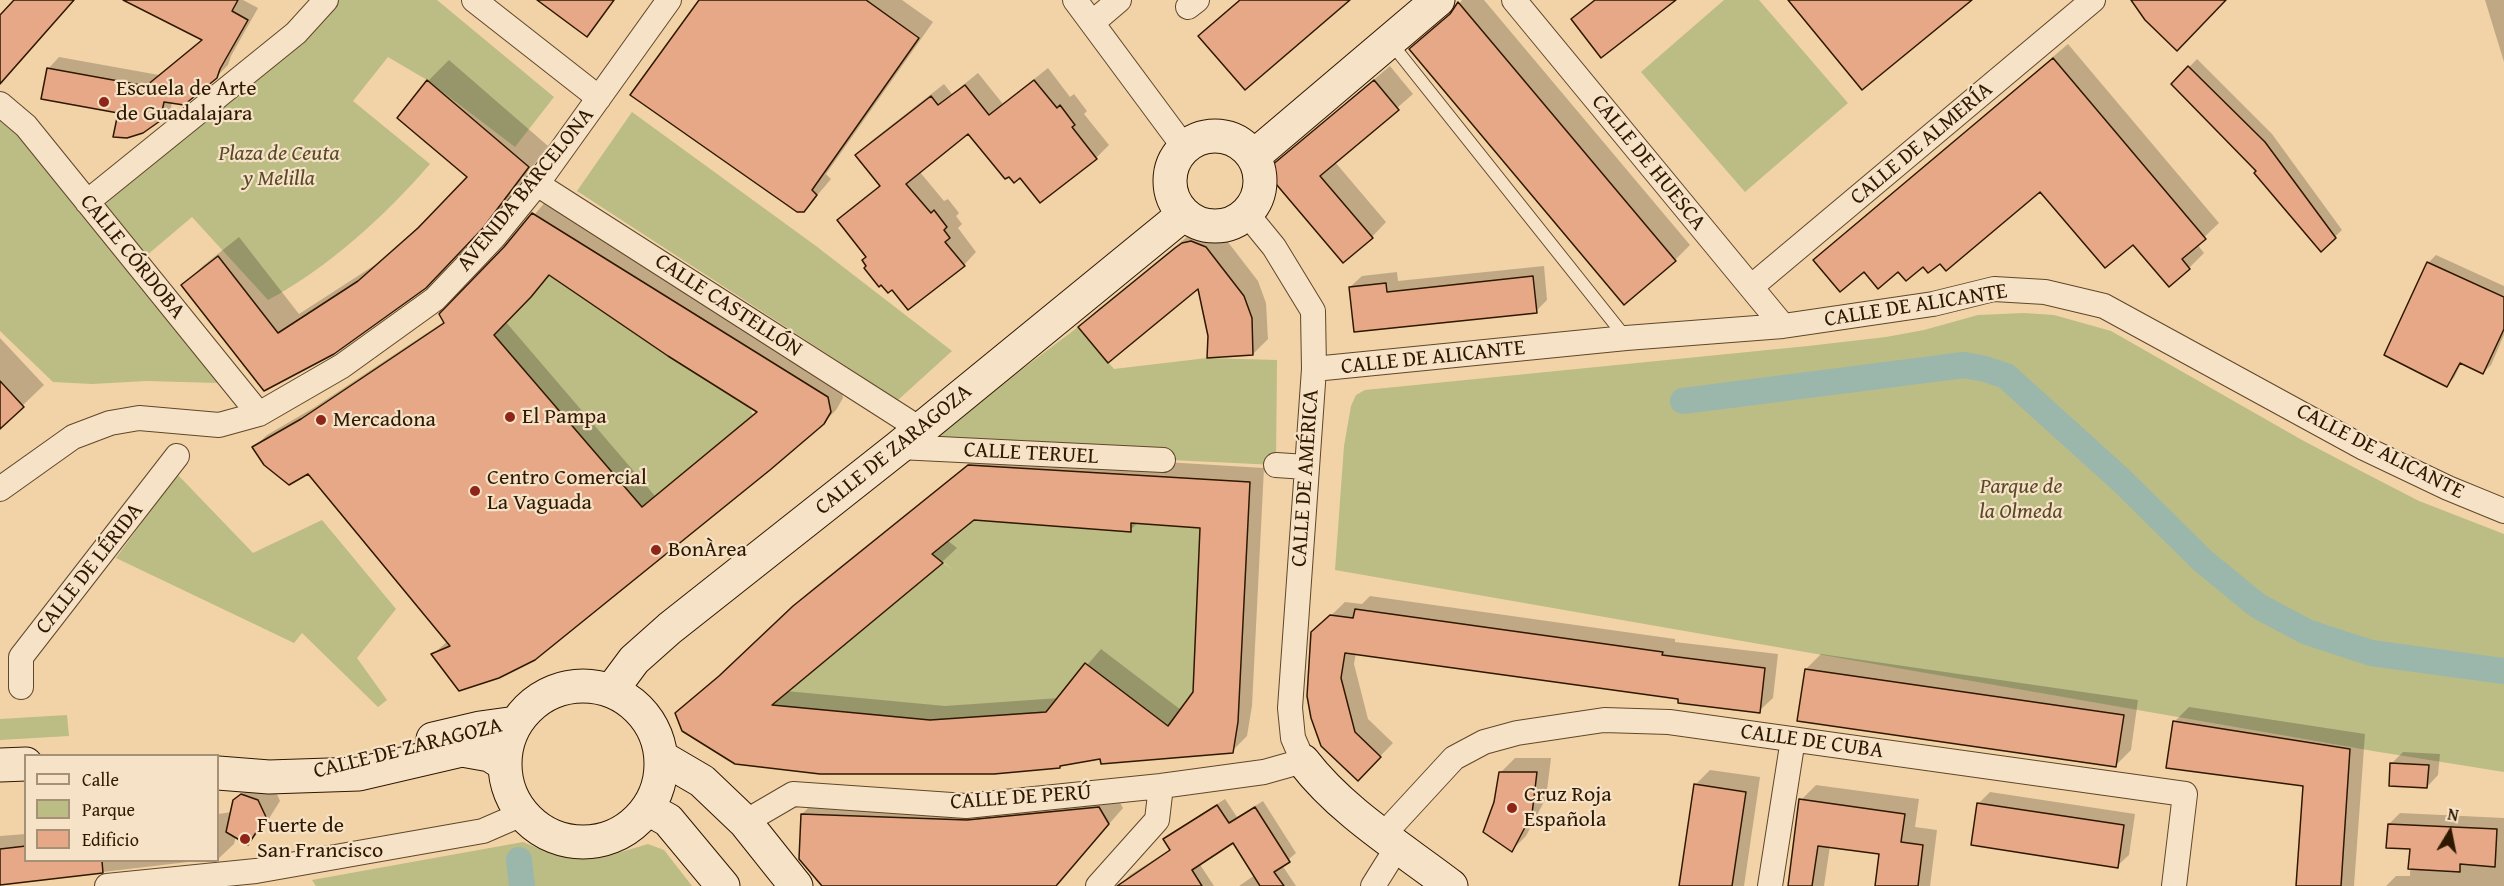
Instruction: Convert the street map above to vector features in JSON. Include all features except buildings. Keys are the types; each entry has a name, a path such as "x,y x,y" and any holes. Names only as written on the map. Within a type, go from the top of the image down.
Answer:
{"street":[{"path":"87,202 296,33 326,0"},
{"path":"474,0 599,98"},
{"name":"AVENIDA BARCELONA","path":"0,489 73,437 110,423 139,418 219,425 260,414 342,366 435,299 494,237 537,184 669,0"},
{"path":"1075,0 1184,147"},
{"path":"1092,23 1119,0"},
{"path":"1254,156 1438,0"},
{"name":"CALLE DE HUESCA","path":"1514,0 1783,326"},
{"name":"CALLE DE ALMERÍA","path":"1750,288 2093,0"},
{"name":"CALLE CÓRDOBA","path":"0,104 26,126 260,414"},
{"path":"1221,135 1240,142 1254,156 1260,170 1261,186 1256,201 1247,214 1233,223 1215,227 1198,223 1184,214 1173,199 1169,180 1173,162 1184,147 1201,137 1221,135"},
{"name":"CALLE CASTELLÓN","path":"537,184 909,438"},
{"name":"CALLE DE ZARAGOZA","path":"611,691 634,660 670,628 909,438 1184,214"},
{"name":"CALLE DE AMÉRICA","path":"1247,214 1274,247 1313,311 1314,369 1290,708 1293,738 1303,761"},
{"name":"CALLE DE ALICANTE","path":"1314,369 1626,338 1783,326 1933,304 1994,290 2045,292 2104,306 2364,448 2448,488 2504,511"},
{"name":"CALLE TERUEL","path":"909,438 1163,460"},
{"name":"CALLE DE LÉRIDA","path":"21,687 21,657 177,456"},
{"path":"1276,465 1306,467"},
{"path":"590,686 611,691 630,701 645,717 656,735 661,757 656,793 645,812 629,827 606,838 580,842 558,838 539,829 522,814 512,799 506,782 504,764 507,742 516,723 530,706 547,694 568,687 590,686"},
{"name":"CALLE DE CUBA","path":"1373,886 1391,841 1454,758 1484,742 1517,733 1604,720 1669,722 2185,794 2174,886"},
{"name":"CALLE DE ZARAGOZA","path":"301,775 364,755 480,728 516,723"},
{"path":"1770,886 1793,739"},
{"name":"CALLE DE ZARAGOZA","path":"219,773 269,777 359,774 462,750 490,755 504,764"},
{"path":"661,757 702,781 745,822 796,886"},
{"path":"1303,761 1317,780 1332,793 1451,886"},
{"name":"CALLE DE PERÚ","path":"745,822 793,794 966,806 1161,786 1264,772 1303,761"},
{"path":"0,765 24,764"},
{"path":"1098,886 1157,820 1161,786"},
{"path":"645,812 657,814 668,820 723,886"},
{"path":"107,886 259,879 483,831 522,814"}],"lane":[{"path":"1389,41 1626,338"}],"green space":[{"name":"Plaza de Ceuta y Melilla","path":"309,0 437,0 554,97 515,147 427,80 388,57 353,101 430,164 355,240 312,273 268,300 192,217 140,261 90,192 288,27"},
{"path":"1724,0 1759,0 1848,103 1745,192 1641,72"},
{"path":"632,112 816,246 952,351 898,400 577,191"},
{"path":"0,114 31,142 221,380 218,383 53,382 0,331"},
{"path":"549,275 668,356 750,408 753,415 642,507 494,335"},
{"name":"Parque de la Olmeda","path":"2024,313 2054,315 2111,331 2302,440 2419,501 2504,534 2504,772 1335,570 1344,446 1351,406 1356,395 1365,390 1886,337 1924,330 1978,315"},
{"path":"1078,327 1114,369 1207,358 1277,360 1276,465 918,448"},
{"path":"177,474 253,553 322,520 396,609 357,658 387,700 378,707 302,633 294,643 116,558"},
{"path":"974,520 1131,532 1131,523 1200,528 1193,692 1169,726 1084,664 1046,712 930,720 738,703 771,700 814,670 943,563 955,571 932,554"},
{"path":"67,715 69,736 0,740 0,719"},
{"path":"523,842 554,855 601,858 648,844 664,850 692,886 316,886 312,880"}],"waterway":[{"path":"1683,401 1964,365 1985,369 2006,376 2121,480 2203,561 2258,606 2307,632 2371,653 2504,671"},
{"path":"519,860 522,886"}],"place":[{"name":"Escuela de Arte de Guadalajara","path":"104,102"},
{"name":"El Pampa","path":"510,417"},
{"name":"Mercadona","path":"321,420"},
{"name":"Centro Comercial La Vaguada","path":"475,491"},
{"name":"BonÀrea","path":"656,550"},
{"name":"Cruz Roja Española","path":"1512,808"},
{"name":"Fuerte de San Francisco","path":"245,839"}]}
